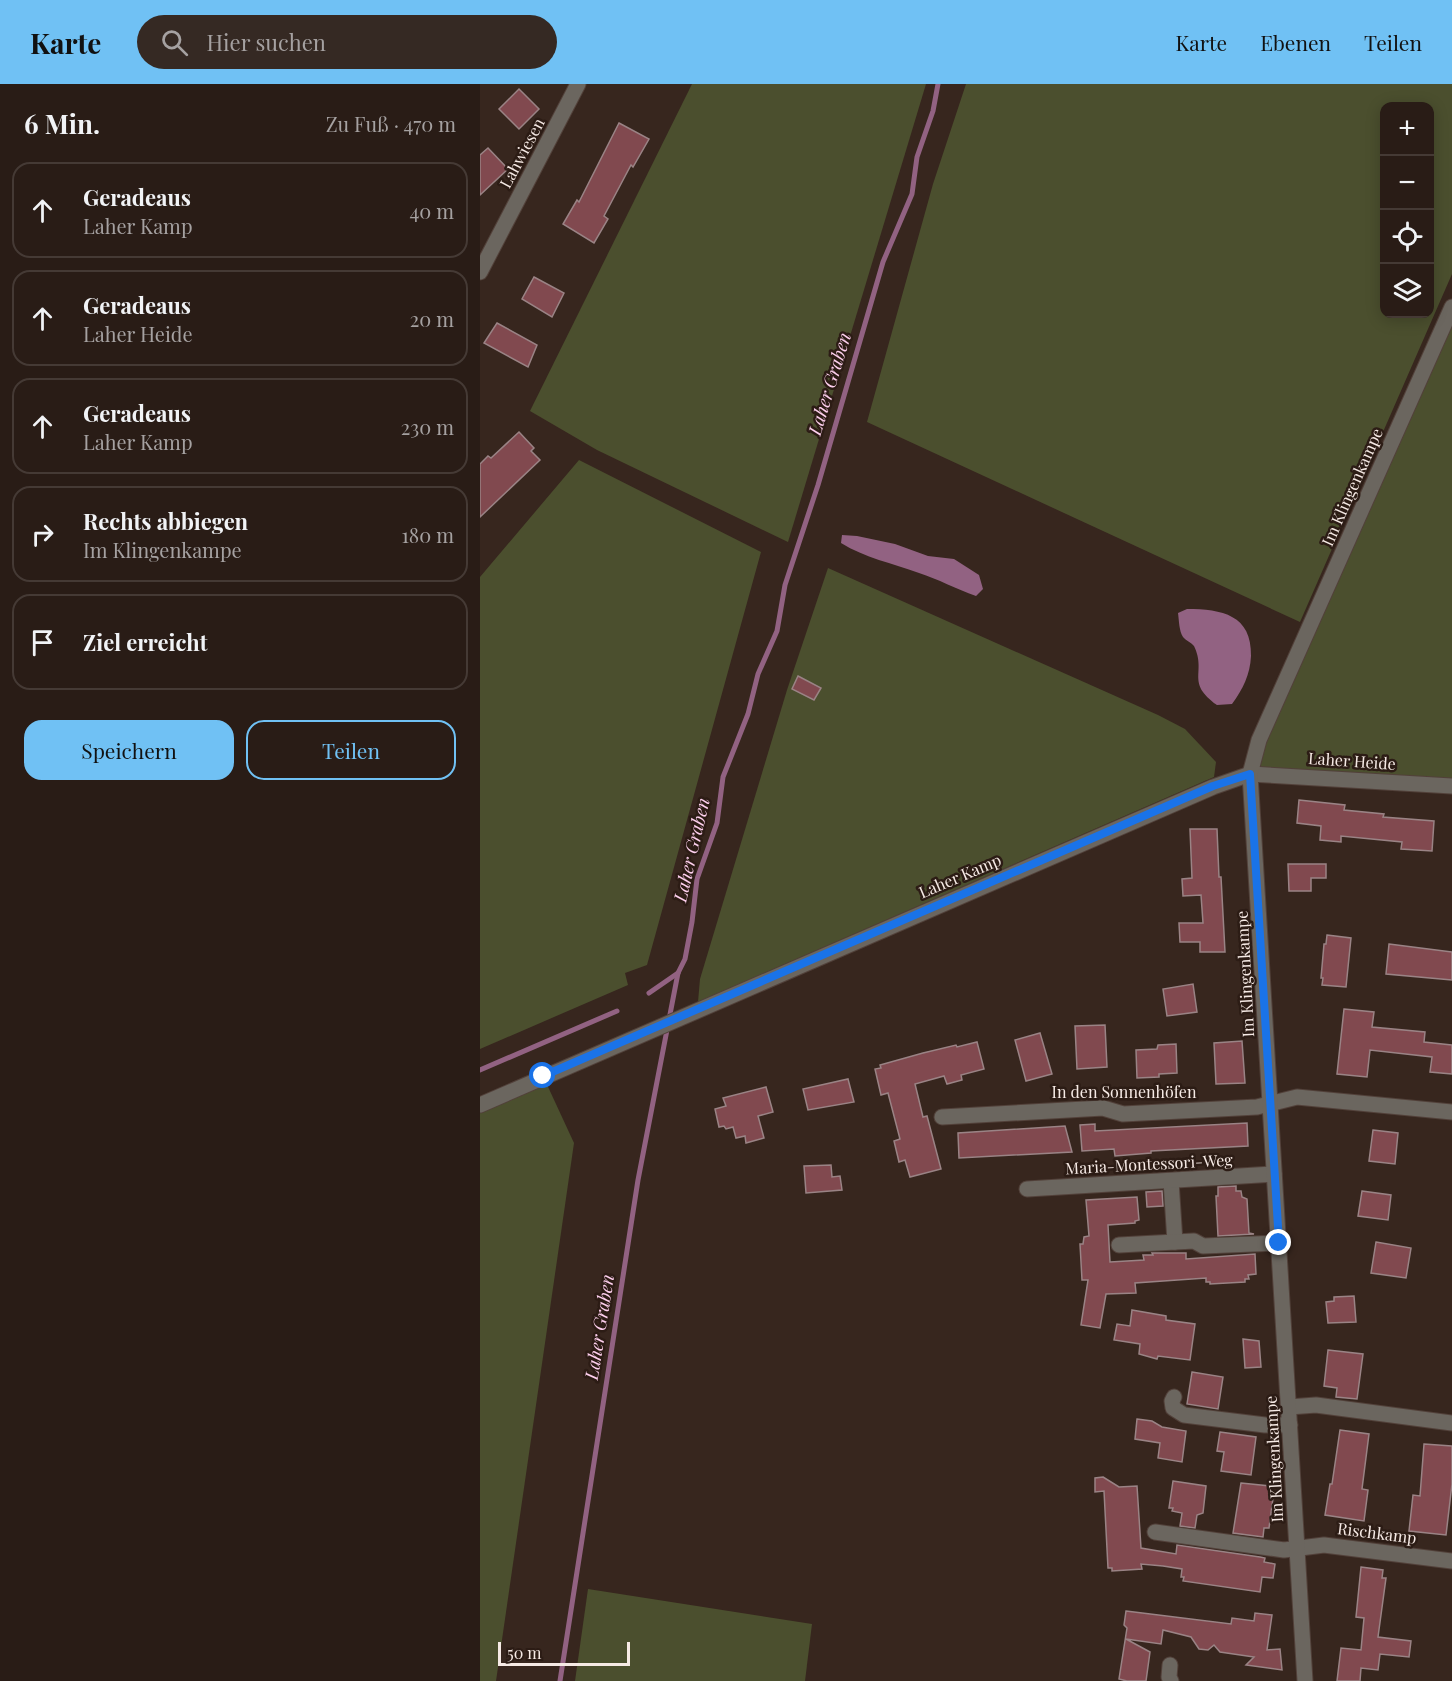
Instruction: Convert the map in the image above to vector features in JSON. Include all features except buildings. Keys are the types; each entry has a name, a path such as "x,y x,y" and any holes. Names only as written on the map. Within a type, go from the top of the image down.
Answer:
{"street":[{"name":"Lahwiesen","path":"480,272 578,84"},
{"name":"Im Klingenkampe","path":"1305,1681 1250,774 1259,740 1452,307"},
{"name":"Laher Heide","path":"1250,774 1452,786"},
{"name":"Laher Kamp","path":"480,1105 1213,786 1250,774"},
{"name":"In den Sonnenhöfen","path":"942,1117 1103,1107 1123,1114 1257,1107 1297,1097 1452,1112"},
{"name":"Maria-Montessori-Weg","path":"1027,1189 1274,1174"},
{"path":"1171,1181 1175,1242"},
{"path":"1119,1245 1194,1241 1203,1246 1279,1243"},
{"path":"1174,1396 1173,1408 1184,1415 1265,1425 1290,1425"},
{"path":"1289,1407 1316,1405 1452,1423"},
{"name":"Rischkamp","path":"1155,1532 1284,1550 1324,1545 1452,1560"},
{"path":"1170,1665 1171,1681"}],"green space":[{"path":"692,84 926,84 788,542 597,450 530,411"},
{"path":"966,84 1452,84 1452,274 1434,315 1434,102 1380,102 1380,318 1433,318 1300,622 867,422 933,184"},
{"path":"1452,324 1452,786 1250,774"},
{"path":"579,460 761,552 647,965 625,973 628,985 480,1049 480,577"},
{"path":"828,568 1185,729 1216,762 1214,777 698,1002 700,979 787,690"},
{"path":"543,1076 574,1143 496,1681 480,1681 480,1105"},
{"path":"588,1589 812,1624 805,1681 575,1681"}],"shaded area":[{"path":"842,535 895,544 928,556 954,559 979,575 983,589 976,596 926,575 869,556 841,543"},
{"path":"1187,609 1223,613 1240,623 1246,631 1250,642 1249,669 1243,687 1232,704 1217,705 1202,690 1198,677 1199,663 1194,646 1183,637 1180,629 1178,613"}],"waterway":[{"name":"Laher Graben","path":"560,1681 638,1180 678,973 685,959 697,879 717,823 723,777 748,714 758,674 777,631 785,585 818,485 883,262 912,194 917,157 933,111 938,84"},
{"path":"649,993 678,973"},
{"path":"480,1070 617,1011"}],"route":[{"path":"543,1076 1213,786 1250,774 1279,1243"}]}
